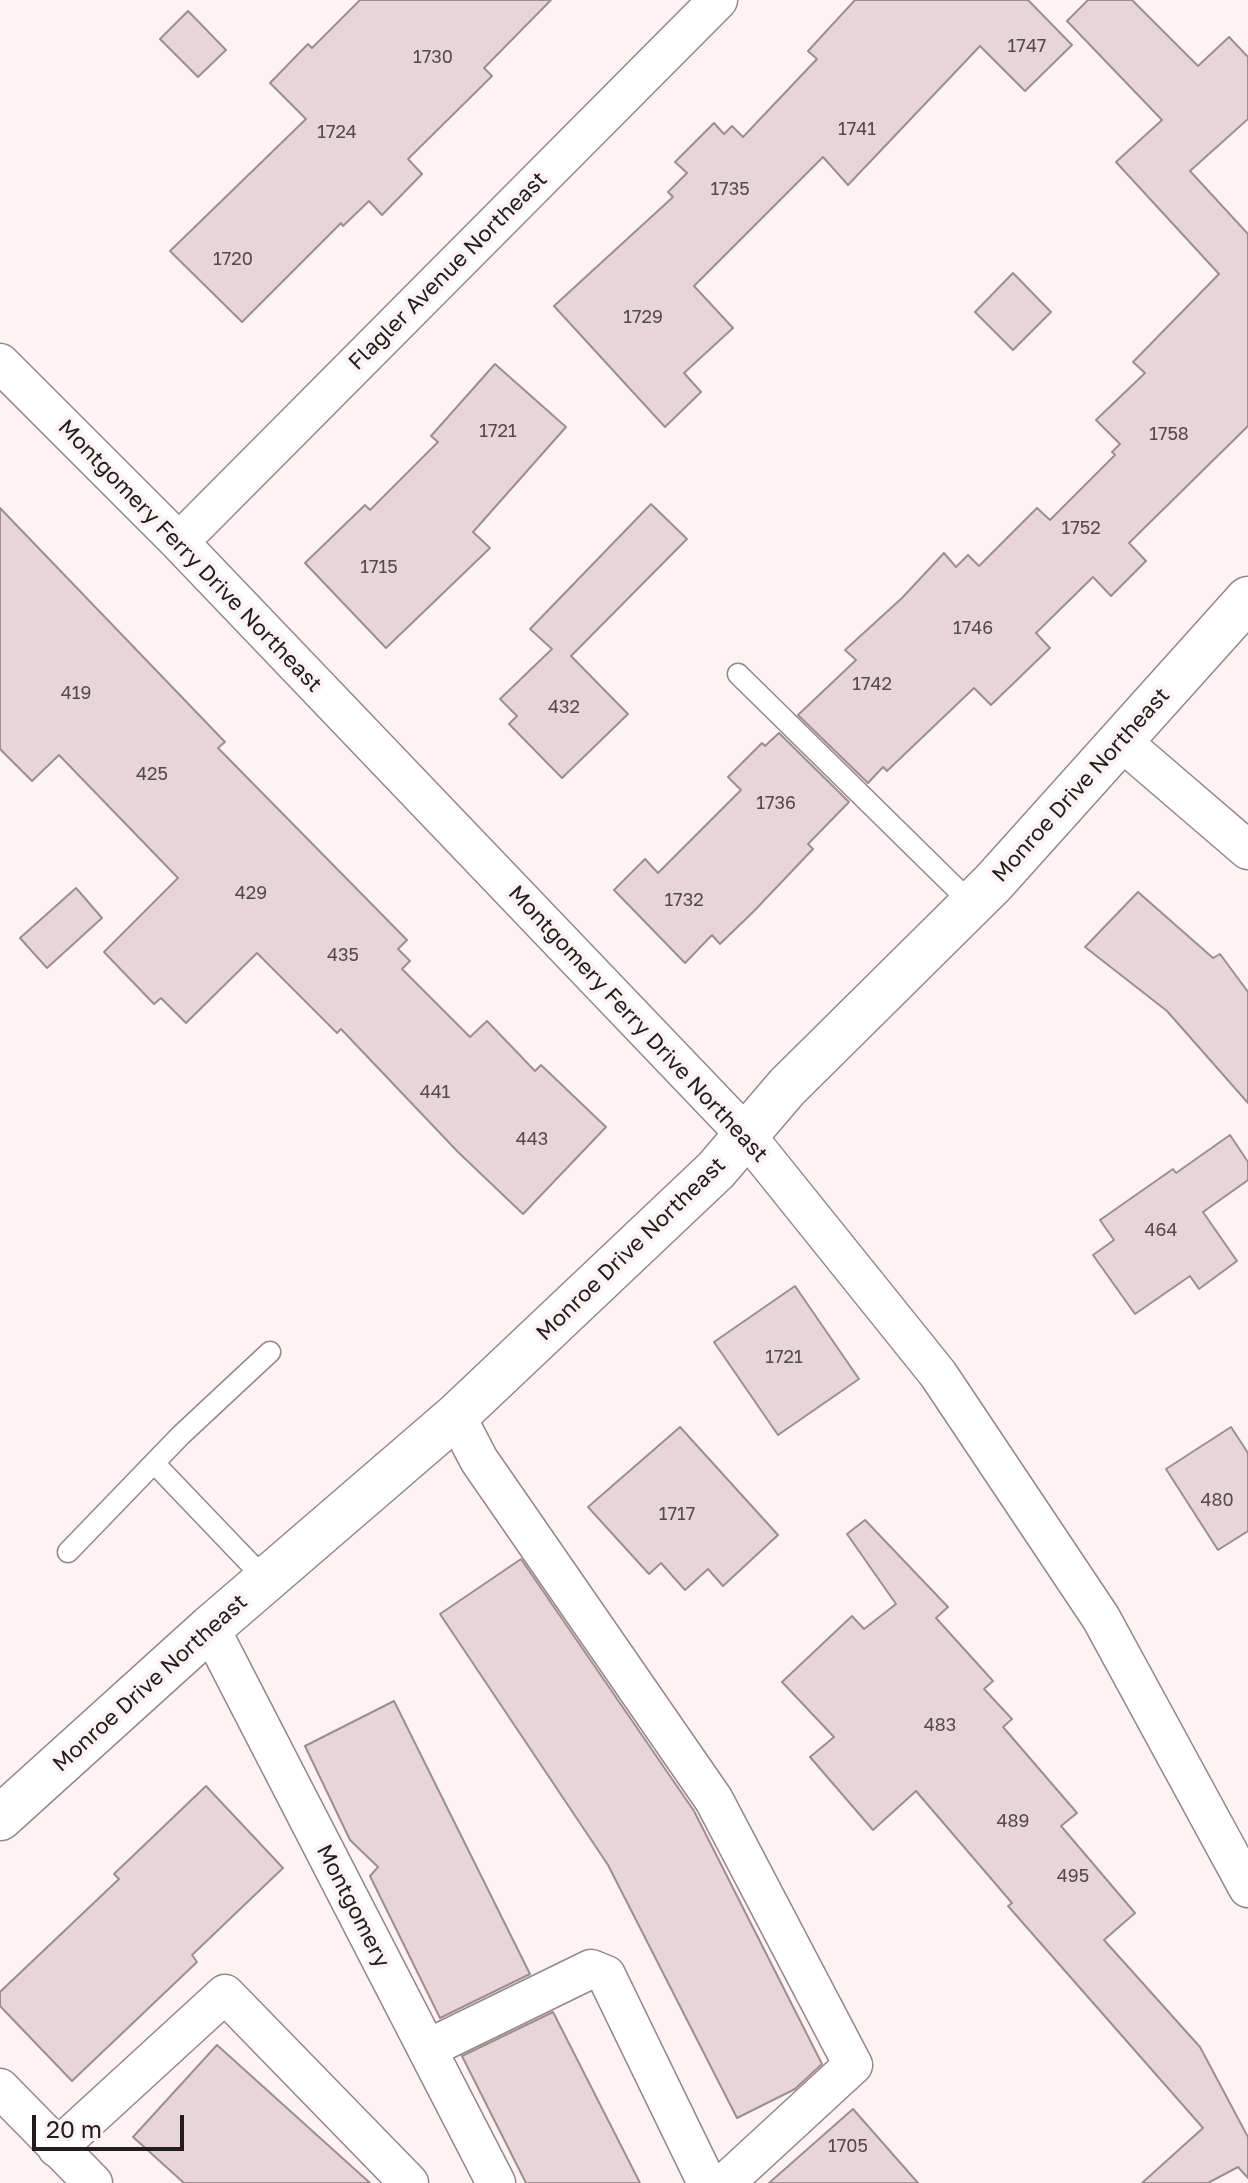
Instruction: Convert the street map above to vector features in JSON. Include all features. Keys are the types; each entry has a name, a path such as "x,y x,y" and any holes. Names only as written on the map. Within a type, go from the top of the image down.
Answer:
{"main road":[{"name":"Monroe Drive Northeast","path":"0,1818 210,1628 456,1416 716,1170 787,1087 972,904 1248,599"}],"street":[{"name":"Flagler Avenue Northeast","path":"179,542 718,0"},
{"name":"Montgomery Ferry Drive Northeast","path":"0,363 179,542 745,1134 938,1374 1084,1593 1208,1809 1248,1888"},
{"path":"1121,741 1248,850"},
{"path":"456,1416 479,1460 714,1800 853,2065 725,2183"},
{"name":"Montgomery","path":"210,1628 496,2183"},
{"path":"427,2049 591,1969 606,1975 707,2183"},
{"path":"0,2088 74,2171 225,1994 409,2183"}],"lane":[{"path":"738,674 972,904"},
{"path":"68,1552 270,1352"},
{"path":"155,1464 266,1580"}],"building":[{"path":"360,0 551,0 484,68 492,76 408,159 422,174 382,215 369,201 343,226 341,223 242,322 170,251 306,119 270,83 308,44 312,48"},
{"path":"855,0 1028,0 1072,45 1025,91 980,46 848,185 823,157 694,286 733,328 684,373 701,392 665,427 554,306 673,197 668,192 687,173 675,162 714,123 724,134 732,126 743,137 817,59 808,51"},
{"path":"1088,0 1132,0 1198,66 1229,37 1248,57 1248,119 1190,171 1248,234 1248,426 1129,543 1146,561 1111,596 1093,577 1036,633 1050,648 991,705 974,688 887,771 883,767 868,783 798,715 856,660 845,650 902,598 944,553 956,567 968,555 979,566 1037,508 1050,520 1115,455 1112,452 1120,444 1096,420 1145,373 1133,362 1219,274 1116,162 1162,120 1067,21"},
{"path":"188,11 226,50 198,77 160,39"},
{"path":"1013,273 1051,312 1013,350 975,312"},
{"path":"495,364 566,427 473,532 490,548 386,648 305,563 365,505 370,510 438,442 431,436"},
{"path":"651,504 687,539 571,656 628,714 562,778 509,724 517,716 500,699 552,649 530,629"},
{"path":"0,508 225,742 218,748 407,940 398,949 410,961 402,969 470,1037 487,1021 535,1071 541,1065 606,1127 523,1214 458,1152 341,1029 337,1033 257,953 186,1023 161,998 154,1004 104,952 178,878 59,755 32,781 0,749"},
{"path":"779,733 849,802 808,844 813,849 754,911 720,944 712,935 685,963 614,890 645,859 658,873 741,790 728,777 762,743 765,746"},
{"path":"76,888 102,918 47,968 20,938"},
{"path":"1138,892 1213,958 1220,954 1248,992 1248,1103 1167,1011 1085,947"},
{"path":"1230,1135 1248,1162 1248,1180 1203,1212 1237,1261 1199,1289 1190,1276 1135,1314 1093,1255 1114,1240 1100,1220 1173,1169 1176,1173"},
{"path":"795,1286 859,1379 778,1435 714,1342"},
{"path":"680,1427 778,1535 723,1586 708,1569 685,1590 661,1563 649,1574 588,1507"},
{"path":"1231,1427 1248,1453 1248,1531 1218,1550 1166,1469"},
{"path":"865,1520 948,1607 936,1618 993,1681 984,1689 1012,1719 1003,1727 1077,1813 1061,1826 1135,1913 1104,1940 1200,2047 1248,2137 1248,2178 1238,2167 1208,2183 1142,2183 1203,2128 1008,1906 1012,1903 916,1791 873,1830 810,1757 834,1737 782,1682 852,1616 864,1629 896,1604 847,1534"},
{"path":"521,1559 694,1811 822,2064 795,2089 737,2118 608,1865 440,1614"},
{"path":"394,1701 530,1974 440,2018 370,1876 378,1867 350,1840 305,1746"},
{"path":"206,1786 283,1868 192,1955 197,1962 72,2081 0,2006 0,1992 119,1879 114,1874"},
{"path":"553,2012 640,2183 526,2183 462,2056"},
{"path":"217,2045 370,2183 184,2183 133,2137"},
{"path":"853,2109 918,2183 769,2183"}]}
